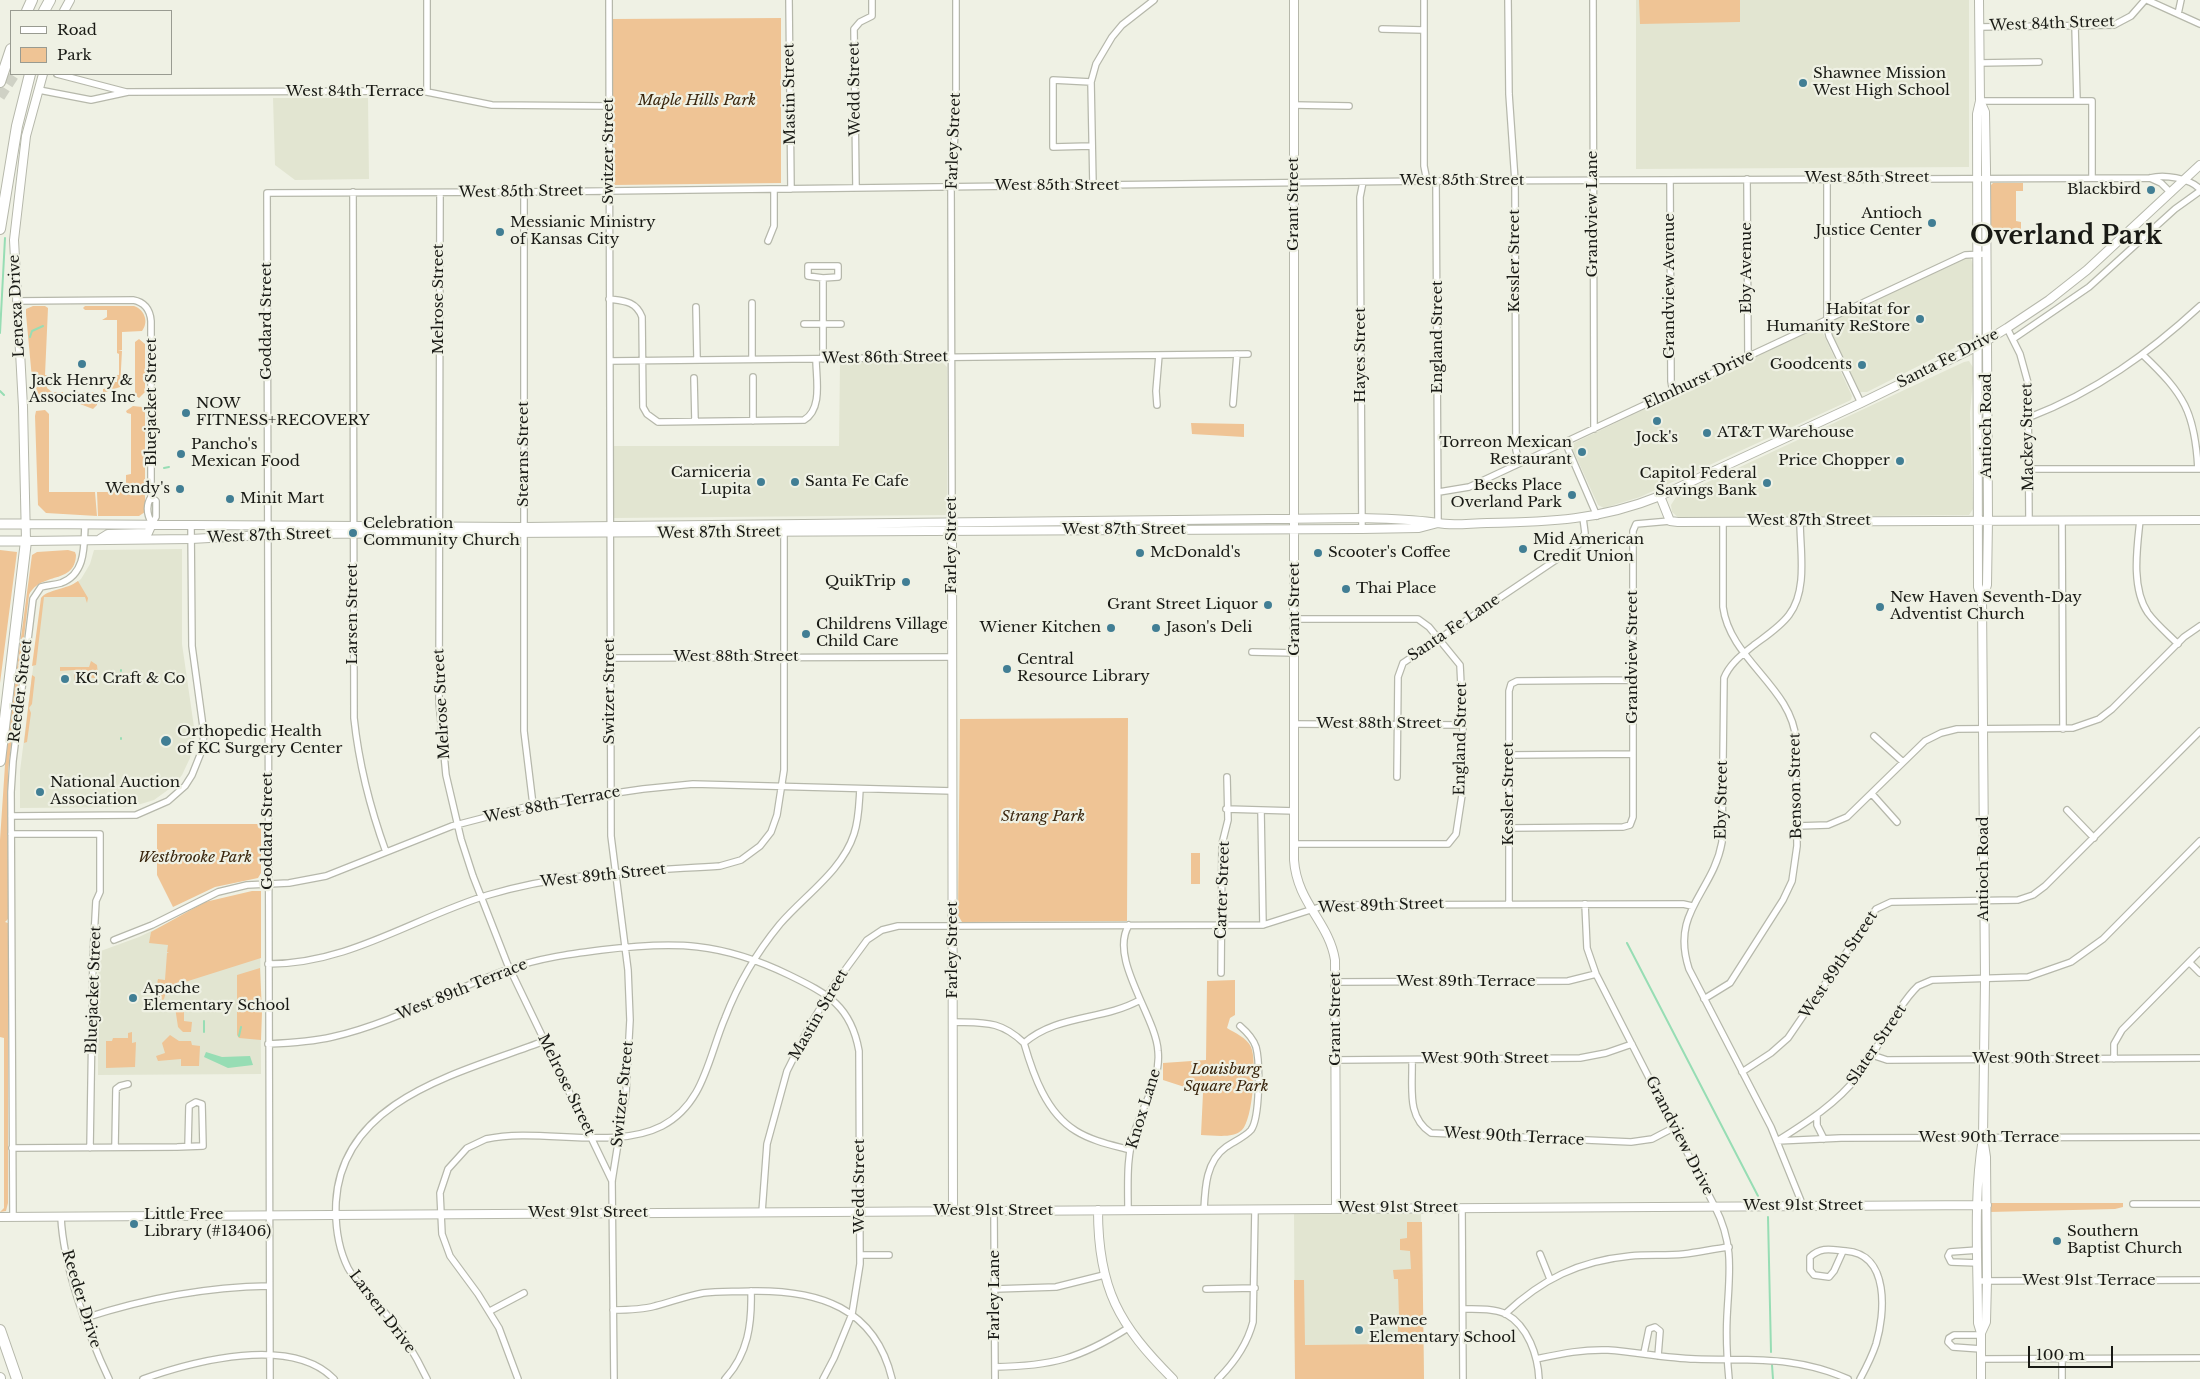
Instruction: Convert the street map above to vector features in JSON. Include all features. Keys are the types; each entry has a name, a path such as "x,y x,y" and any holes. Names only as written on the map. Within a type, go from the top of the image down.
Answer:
{"highway":[{"path":"0,82 10,52"},
{"path":"0,230 17,126 30,75"},
{"path":"0,761 26,541"},
{"path":"0,1330 17,1379"}],"main road":[{"name":"Grant Street","path":"1294,0 1296,880 1334,950 1336,982 1336,1209"},
{"name":"Antioch Road","path":"1979,0 1980,101 1977,114 1978,587 1982,600"},
{"name":"Lenexa Drive","path":"26,541 23,407 14,240 26,136 43,75"},
{"name":"Antioch Road","path":"1980,101 1985,112 1988,520 1986,585 1982,600 1985,979 1983,1138 1980,1157 1978,1205 1978,1323 1981,1334 1981,1379"},
{"name":"Santa Fe Drive","path":"1660,496 1861,403 1978,346 2050,300 2087,270 2200,165"},
{"name":"West 87th Street","path":"2,541 191,539 353,531 438,530 523,530 610,534 952,522 1362,518 1416,519 1438,523 1542,522 1597,516 1636,506 1660,496"},
{"path":"1660,496 1670,521"},
{"name":"West 87th Street","path":"1670,521 2200,520"},
{"name":"Farley Street","path":"952,522 953,1211"},
{"name":"West 87th Street","path":"523,530 610,524 952,532 1362,529 1418,528 1438,523"},
{"name":"West 87th Street","path":"1,524 293,526 353,531"},
{"path":"98,540 108,534 148,533 152,524"},
{"name":"Antioch Road","path":"1981,1334 1986,1322 1987,1281 1986,1157 1983,1138"},
{"name":"West 91st Street","path":"0,1217 1987,1205"},
{"path":"1098,1210 1098,1243 1104,1275 1114,1303 1128,1328 1142,1346 1174,1379"}],"street":[{"path":"427,0 427,92"},
{"name":"Switzer Street","path":"609,0 611,794 614,873 629,988 630,1040 626,1092 612,1180 614,1379"},
{"name":"Mastin Street","path":"789,0 791,188"},
{"name":"Wedd Street","path":"856,187 854,29 860,22 872,16 872,0"},
{"name":"Farley Street","path":"952,522 951,186 956,120 956,0"},
{"path":"1093,185 1091,82 1096,64 1112,37 1135,13 1154,0"},
{"path":"1424,0 1424,166 1427,181"},
{"name":"Kessler Street","path":"1508,0 1509,94 1515,181 1516,450 1519,462"},
{"name":"Grandview Lane","path":"1593,0 1594,429"},
{"path":"2146,0 2200,24"},
{"name":"West 84th Street","path":"1979,26 2105,26 2123,21 2132,16 2146,0"},
{"path":"2178,14 2181,0"},
{"path":"2075,26 2077,101"},
{"path":"1382,29 1423,30"},
{"path":"1980,63 2039,62"},
{"name":"West 84th Terrace","path":"61,75 128,92"},
{"path":"1091,82 1053,80 1053,147 1091,146"},
{"name":"West 84th Terrace","path":"38,90 91,100 128,92 427,92 492,105 610,106"},
{"path":"1980,101 2092,101 2092,178"},
{"path":"1294,105 1349,106"},
{"name":"West 85th Street","path":"267,193 440,193 856,187 1827,178 2162,177 2184,180"},
{"path":"1827,178 1827,319 1829,336 1861,403"},
{"path":"2150,178 2161,183 2170,193"},
{"name":"Eby Avenue","path":"1747,179 1748,357"},
{"name":"Grandview Avenue","path":"1670,180 1671,381 1673,393"},
{"path":"2013,340 2088,287 2175,209 2200,190 2196,184 2184,180"},
{"name":"England Street","path":"1436,181 1439,492"},
{"name":"Hayes Street","path":"1362,529 1360,197 1363,182"},
{"path":"768,241 774,226 774,189"},
{"name":"Larsen Street","path":"353,192 354,718 366,792 386,852"},
{"name":"Stearns Street","path":"524,192 524,731 533,805"},
{"name":"Goddard Street","path":"267,193 270,1379"},
{"name":"Melrose Street","path":"440,193 438,530 440,723 446,775 458,824 480,897 510,969 605,1170 612,1180"},
{"name":"Elmhurst Drive","path":"1439,492 1469,487 1965,255 1986,254"},
{"path":"808,266 838,266 838,277 824,278 808,276 808,266"},
{"path":"609,299 630,302 640,311 642,317 643,407 646,414 658,422 797,421 809,417 816,404 823,324 824,278"},
{"name":"Bluejacket Street","path":"16,300 133,300 148,308 151,321 151,497 148,502 148,516 152,524"},
{"path":"752,303 752,358"},
{"path":"696,306 697,358"},
{"path":"2030,417 2090,389 2143,355 2200,306"},
{"path":"804,324 841,324"},
{"name":"Mackey Street","path":"2007,328 2026,371 2030,417 2029,520"},
{"path":"1233,404 1237,354"},
{"name":"West 86th Street","path":"610,361 697,358 819,359 1248,354"},
{"path":"1157,405 1156,391 1159,355"},
{"path":"2030,469 2199,469 2195,434 2187,407 2173,385 2143,355"},
{"path":"752,421 753,377"},
{"path":"694,378 695,422"},
{"path":"1565,442 1597,516"},
{"path":"1438,523 1439,492"},
{"name":"Santa Fe Lane","path":"1398,778 1400,670 1408,659 1578,545 1585,533 1583,518"},
{"path":"2062,520 2063,729"},
{"path":"2140,520 2138,579 2141,598 2151,617 2178,644"},
{"name":"Grandview Street","path":"1509,828 1623,828 1630,825 1633,817 1633,531 1636,524 1670,521"},
{"path":"1723,522 1724,613 1730,632 1744,653 1780,624 1789,615 1797,601 1801,575 1800,521"},
{"name":"Reeder Street","path":"13,1217 11,816 13,761 33,599 41,587 63,582 77,571 83,556 85,524"},
{"path":"11,816 137,814 168,801 185,786 192,775 202,750 204,734 192,646 191,525"},
{"path":"782,786 784,770 784,528"},
{"name":"England Street","path":"1295,619 1418,619 1424,622 1460,665 1462,725 1462,795 1456,834 1448,844 1295,844"},
{"path":"1797,826 1822,826 1837,822 1851,814 1902,762 1925,741 1935,735 1957,730 2063,729 2088,724 2107,714 2178,644 2200,626"},
{"path":"1252,652 1295,653"},
{"name":"Benson Street","path":"1704,998 1730,983 1783,900 1796,863 1796,740 1794,724 1784,703 1744,653"},
{"name":"Eby Street","path":"1744,653 1726,671 1722,687 1722,832 1720,855 1710,878 1692,906 1685,925 1684,947 1689,968 1777,1141 1802,1206"},
{"name":"West 88th Street","path":"610,658 952,657"},
{"name":"Kessler Street","path":"1509,904 1509,691 1511,684 1517,681 1633,680"},
{"name":"West 88th Street","path":"1295,724 1462,725"},
{"path":"1984,901 2018,900 2038,892 2200,731"},
{"path":"1874,736 1902,762"},
{"path":"1509,754 1633,754"},
{"name":"Carter Street","path":"1222,973 1222,844 1228,820 1226,809 1227,778"},
{"name":"West 88th Terrace","path":"114,940 152,925 218,892 247,885 304,881 326,876 458,824 533,805 694,784 953,792"},
{"name":"West 89th Street","path":"268,964 312,960 350,951 480,897 536,882 614,873 720,866 741,860 760,846 771,832 777,815 782,786"},
{"path":"518,1379 505,1342 490,1311 450,1256 442,1234 440,1193 448,1169 457,1156 473,1144 491,1138 636,1135 661,1126 677,1116 691,1101 705,1076 733,998 754,960 781,922 836,864 850,845 858,819 860,789"},
{"path":"1872,794 1897,822"},
{"path":"1226,809 1295,811"},
{"path":"2067,810 2094,838"},
{"path":"1261,811 1262,925"},
{"name":"Bluejacket Street","path":"11,834 100,834 100,892 96,902 93,956 90,1148"},
{"path":"1985,979 2028,977 2044,973 2085,954 2200,841"},
{"name":"West 89th Street","path":"1742,1072 1771,1053 1788,1038 1876,909 1891,902 1984,901"},
{"name":"Grandview Drive","path":"1585,904 1587,948 1596,974 1726,1231 1731,1275 1727,1314 1729,1379"},
{"name":"West 89th Street","path":"953,926 1262,925 1280,921 1297,912 1326,905 1683,904 1692,906"},
{"name":"Knox Lane","path":"1128,1210 1128,1164 1130,1150 1134,1132 1157,1074 1159,1062 1156,1036 1140,1000 1128,965 1124,933 1129,925"},
{"name":"Mastin Street","path":"762,1212 767,1144 779,1094 799,1045 828,995 867,940 882,930 898,926 953,926"},
{"name":"West 89th Terrace","path":"268,1044 311,1041 361,1029 510,969 547,958 654,944 692,945 722,950 754,960 828,995"},
{"path":"2114,1059 2114,1044 2122,1030 2200,951"},
{"path":"2189,962 2200,973"},
{"name":"West 89th Terrace","path":"1336,982 1568,981 1596,974"},
{"name":"Slater Street","path":"1777,1141 1817,1115 1845,1091 1872,1055 1918,986 1932,980 1985,979"},
{"name":"Wedd Street","path":"823,1379 852,1314 860,1255 859,1052 855,1033 847,1016 828,995"},
{"path":"1024,1043 1042,1030 1057,1023 1104,1014 1140,1000"},
{"path":"953,1022 995,1024 1008,1029 1024,1043 1045,1096 1057,1115 1076,1131 1087,1137 1130,1150"},
{"path":"1204,1210 1206,1180 1214,1158 1223,1148 1250,1130 1257,1115 1256,1048 1248,1033 1240,1026"},
{"path":"336,1215 337,1191 345,1161 357,1140 377,1120 428,1085 544,1041"},
{"name":"West 90th Street","path":"1336,1060 1580,1058 1606,1053 1632,1044"},
{"name":"West 90th Street","path":"1872,1055 1886,1060 2200,1058"},
{"name":"West 90th Terrace","path":"1412,1060 1414,1115 1421,1127 1431,1133 1631,1142 1652,1139 1675,1127"},
{"path":"115,1147 116,1089 128,1084"},
{"path":"12,1148 203,1146 202,1104 196,1102 189,1106 188,1146"},
{"path":"1817,1115 1817,1125 1824,1139"},
{"name":"West 90th Terrace","path":"1777,1141 1824,1139 2200,1137"},
{"path":"2133,1204 2200,1204"},
{"path":"1462,1208 1463,1379"},
{"path":"1218,1379 1234,1361 1248,1338 1254,1314 1255,1209"},
{"name":"Farley Lane","path":"994,1211 995,1379"},
{"name":"Larsen Drive","path":"336,1215 341,1251 350,1272 404,1337 427,1379"},
{"name":"Reeder Drive","path":"61,1217 64,1243 85,1318 109,1379"},
{"path":"1505,1314 1523,1297 1550,1279 1571,1269 1610,1258 1685,1254 1729,1247"},
{"path":"1843,1251 1834,1271 1829,1277 1822,1278 1814,1275 1810,1270 1810,1256 1823,1249 1857,1252 1868,1261 1876,1272 1881,1289 1879,1329 1875,1345 1860,1379"},
{"path":"1978,1250 1958,1250 1950,1252 1948,1256 1951,1262 1978,1264"},
{"path":"1540,1254 1550,1279"},
{"path":"860,1255 889,1255"},
{"path":"994,1289 1056,1286 1104,1275"},
{"name":"West 91st Terrace","path":"1978,1281 2200,1280"},
{"path":"85,1318 164,1295 219,1288 269,1286"},
{"path":"1206,1289 1255,1288"},
{"path":"725,1379 737,1363 747,1340 751,1310 751,1291"},
{"path":"614,1310 643,1309 701,1293 798,1292 815,1296 852,1314 879,1346 892,1379"},
{"path":"490,1311 524,1293"},
{"path":"1463,1309 1491,1310 1505,1314 1524,1332 1536,1359 1540,1379"},
{"path":"1644,1354 1649,1329 1654,1327 1660,1331 1658,1356"},
{"path":"995,1367 1030,1366 1066,1360 1100,1346 1128,1328"},
{"path":"1981,1334 1954,1335 1949,1338 1948,1342 1952,1347 1981,1349"},
{"path":"1536,1359 1588,1350 1694,1359 1779,1360 1831,1376 1848,1379"},
{"path":"144,1379 202,1362 270,1356 301,1359 313,1364 334,1379"},
{"path":"2062,1358 2062,1379"},
{"path":"1982,1359 2200,1358"}],"shaded area":[{"name":"Shawnee Mission West High School","path":"1636,0 1969,0 1969,167 1636,169"},
{"path":"273,98 368,98 369,179 295,180 275,165"},
{"path":"1964,258 1971,259 1973,264 1972,339 1867,392 1860,392 1829,327 1830,321"},
{"path":"1813,328 1822,331 1852,396 1851,400 1640,497 1604,508 1598,505 1573,450 1574,443"},
{"path":"941,361 947,367 947,515 614,518 613,446 839,446 840,362"},
{"path":"1969,361 1974,369 1970,413 1973,509 1969,515 1679,518 1672,512 1671,505 1676,497"},
{"path":"182,549 182,644 195,734 190,758 182,775 172,787 154,800 131,807 20,808 20,771 42,597 65,590 81,579 90,564 94,550"},
{"path":"260,892 261,1074 98,1075 98,952 139,937 199,908"},
{"path":"206,1052 222,1057 250,1056 253,1065 228,1068 204,1057"},
{"name":"Pawnee Elementary School","path":"1421,1211 1424,1379 1295,1379 1294,1213"}],"green space":[{"path":"1639,0 1740,0 1740,22 1640,24"},
{"name":"Maple Hills Park","path":"781,18 781,183 613,185 612,19"},
{"path":"1993,183 2023,183 2023,191 2016,191 2016,221 2021,222 2021,234 1989,234 1989,187"},
{"path":"33,306 45,306 48,308 45,375 47,375 47,388 52,392 63,392 63,400 34,400 26,314 26,309"},
{"path":"85,306 134,306 141,310 145,317 142,331 122,332 122,350 118,351 122,351 120,387 103,393 103,389 108,388 112,382 117,382 117,375 119,375 119,354 117,353 117,320 102,320 107,317 107,310 85,310 83,308"},
{"path":"139,339 145,344 145,392 139,398 135,395 135,342"},
{"path":"68,392 97,392 97,405 93,409 67,399"},
{"path":"133,406 142,407 145,411 145,512 139,516 98,516 97,492 126,492 126,475 131,474 131,414 126,411"},
{"path":"45,410 49,414 49,492 95,492 97,516 46,513 38,505 35,416 36,411"},
{"path":"1191,423 1244,424 1244,437 1192,434"},
{"path":"0,550 17,552 0,683"},
{"path":"68,550 75,552 76,555 70,571 41,583 29,595 8,771 8,919 5,922 8,923 8,1203 6,1211 0,1212 4,1208 4,1038 0,1037 0,840 6,750 32,555 37,552"},
{"path":"78,581 88,598 87,603 85,597 44,597 36,665 32,666 41,598 48,593"},
{"path":"91,661 97,665 98,675 95,678 82,677 81,685 75,683 74,670 60,671 60,667 89,667"},
{"path":"32,675 35,677 32,704 29,708 31,713 27,742 24,743"},
{"name":"Strang Park","path":"1128,718 1127,921 962,922 958,915 960,719"},
{"name":"Westbrooke Park","path":"157,824 261,824 261,873 258,878 215,887 173,907 157,875"},
{"path":"1191,853 1200,853 1200,884 1191,884"},
{"path":"252,891 261,891 261,958 185,982 182,979 171,988 168,986 163,1002 157,984 158,979 165,980 167,953 169,952 167,952 168,945 149,943 151,932 205,902"},
{"path":"260,968 261,1040 239,1038 237,1035 237,975"},
{"name":"Louisburg Square Park","path":"1235,980 1235,1015 1230,1018 1227,1028 1247,1041 1253,1054 1254,1076 1249,1114 1246,1124 1238,1133 1223,1136 1201,1135 1203,1093 1163,1080 1163,1063 1206,1060 1207,981"},
{"path":"175,1007 184,1007 184,1021 192,1022 191,1032 183,1032 178,1027"},
{"path":"132,1032 132,1043 136,1042 135,1067 106,1068 106,1041 112,1041 113,1038 128,1038 128,1033"},
{"path":"170,1035 179,1041 191,1041 192,1045 200,1046 199,1066 181,1066 181,1059 158,1061 156,1056 165,1053 162,1043"},
{"path":"1989,1203 2123,1203 2123,1207 2115,1209 1989,1212"},
{"path":"1407,1222 1422,1222 1424,1379 1295,1379 1294,1280 1304,1280 1305,1345 1398,1344 1398,1327 1396,1325 1399,1317 1398,1279 1394,1279 1393,1270 1411,1269 1410,1251 1400,1250 1400,1239 1407,1238"}],"waterway":[{"path":"0,333 5,238"},
{"path":"30,337 32,331 43,326"},
{"path":"0,391 4,395"},
{"path":"124,396 124,402"},
{"path":"164,468 169,467"},
{"path":"1627,943 1758,1196"},
{"path":"204,1021 204,1032"},
{"path":"239,1036 241,1027"},
{"path":"1768,1217 1771,1352"},
{"path":"1772,1365 1773,1379"}],"tunnel":[{"path":"0,97 14,75"}],"place":[{"name":"Shawnee Mission West High School","path":"1803,83"},
{"name":"Blackbird","path":"2151,190"},
{"name":"Antioch Justice Center","path":"1932,223"},
{"name":"Messianic Ministry of Kansas City","path":"500,232"},
{"name":"Habitat for Humanity ReStore","path":"1920,319"},
{"name":"Jack Henry & Associates Inc","path":"82,364"},
{"name":"Goodcents","path":"1862,365"},
{"name":"NOW FITNESS+RECOVERY","path":"186,413"},
{"name":"Jock's","path":"1657,421"},
{"name":"AT&T Warehouse","path":"1707,433"},
{"name":"Torreon Mexican Restaurant","path":"1582,452"},
{"name":"Pancho's Mexican Food","path":"181,454"},
{"name":"Price Chopper","path":"1900,461"},
{"name":"Carniceria Lupita","path":"761,482"},
{"name":"Santa Fe Cafe","path":"795,482"},
{"name":"Capitol Federal Savings Bank","path":"1767,483"},
{"name":"Wendy's","path":"180,489"},
{"name":"Becks Place Overland Park","path":"1572,495"},
{"name":"Minit Mart","path":"230,499"},
{"name":"Celebration Community Church","path":"353,533"},
{"name":"Mid American Credit Union","path":"1523,549"},
{"name":"McDonald's","path":"1140,553"},
{"name":"Scooter's Coffee","path":"1318,553"},
{"name":"QuikTrip","path":"906,582"},
{"name":"Thai Place","path":"1346,589"},
{"name":"Grant Street Liquor","path":"1268,605"},
{"name":"New Haven Seventh-Day Adventist Church","path":"1880,607"},
{"name":"Wiener Kitchen","path":"1111,628"},
{"name":"Jason's Deli","path":"1156,628"},
{"name":"Childrens Village Child Care","path":"806,634"},
{"name":"Central Resource Library","path":"1007,669"},
{"name":"KC Craft & Co","path":"65,679"},
{"name":"Orthopedic Health of KC Surgery Center","path":"166,741"},
{"name":"National Auction Association","path":"40,792"},
{"name":"Apache Elementary School","path":"133,998"},
{"name":"Little Free Library (#13406)","path":"134,1224"},
{"name":"Southern Baptist Church","path":"2057,1241"},
{"name":"Pawnee Elementary School","path":"1359,1330"}],"district":[{"name":"Overland Park","path":"2066,237"}]}
